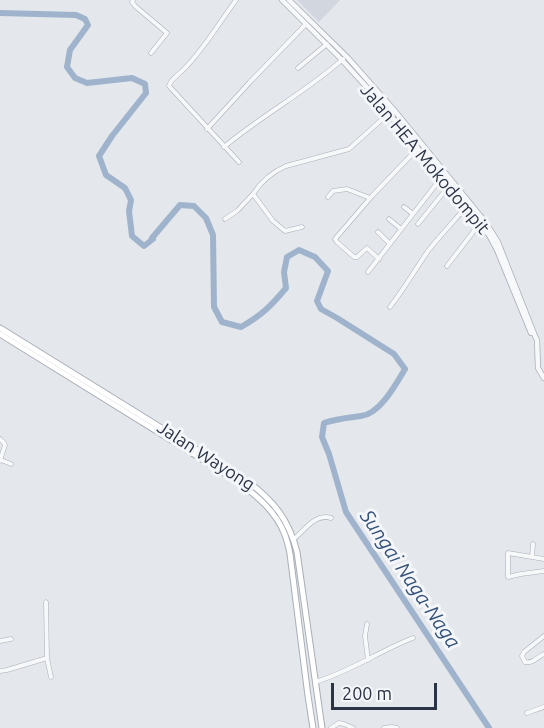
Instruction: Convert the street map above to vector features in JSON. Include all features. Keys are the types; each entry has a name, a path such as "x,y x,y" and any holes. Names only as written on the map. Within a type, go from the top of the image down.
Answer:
{"main road":[{"name":"Jalan Wayong","path":"0,328 247,481 267,496 286,522 294,539 322,728"},
{"name":"Jalan Wayong","path":"0,334 237,481 267,506 280,524 290,554 313,728"}],"street":[{"path":"133,0 135,6 167,32 151,53"},
{"path":"236,0 191,62 169,83 170,88 239,162"},
{"name":"Jalan HEA Mokodompit","path":"282,0 327,45 344,58 389,113 402,124 418,148 474,207 498,242 537,340 536,343"},
{"name":"Jalan HEA Mokodompit","path":"289,0 402,124 448,187 489,235 536,343"},
{"path":"207,129 306,24"},
{"path":"298,68 327,45"},
{"path":"225,147 280,105 325,75 344,58"},
{"path":"225,219 237,211 267,178 279,169 341,152 354,146 389,113"},
{"path":"379,259 367,248 354,257 335,239 418,148"},
{"path":"368,272 441,177"},
{"path":"418,224 448,187"},
{"path":"328,197 333,191 347,189 370,198"},
{"path":"253,194 283,229 302,227"},
{"path":"404,207 413,214"},
{"path":"390,307 430,249 466,207"},
{"path":"389,219 402,229"},
{"path":"447,266 480,223"},
{"path":"378,232 390,244"},
{"path":"544,342 536,343 538,368 544,378"},
{"path":"0,439 4,442 0,460 11,464"},
{"path":"294,539 314,521 325,516 331,518"},
{"path":"532,557 533,544"},
{"path":"544,559 508,554 508,577 544,571"},
{"path":"46,602 47,658 51,677"},
{"path":"367,624 364,636 368,660"},
{"path":"544,636 524,652 522,657 525,662 529,663 544,654"},
{"path":"315,682 336,676 413,638"},
{"path":"0,641 11,639"},
{"path":"0,671 47,658"},
{"path":"527,713 544,707"},
{"path":"331,728 339,723 353,728"},
{"path":"384,728 397,728"}],"shaded area":[{"path":"297,0 340,0 319,22"}],"waterway":[{"name":"Sungai Naga-Naga","path":"0,13 76,15 85,19 88,25 70,50 67,67 75,78 87,83 132,78 145,84 146,93 99,156 106,175 125,188 131,200 129,211 132,236 144,246 153,239 180,205 194,206 206,218 213,235 214,307 222,322 241,327 266,310 286,288 284,272 287,257 299,250 315,257 328,271 317,301 321,309 394,354 405,369 387,397 375,410 361,416 324,423 322,437 346,512 489,728"}]}
